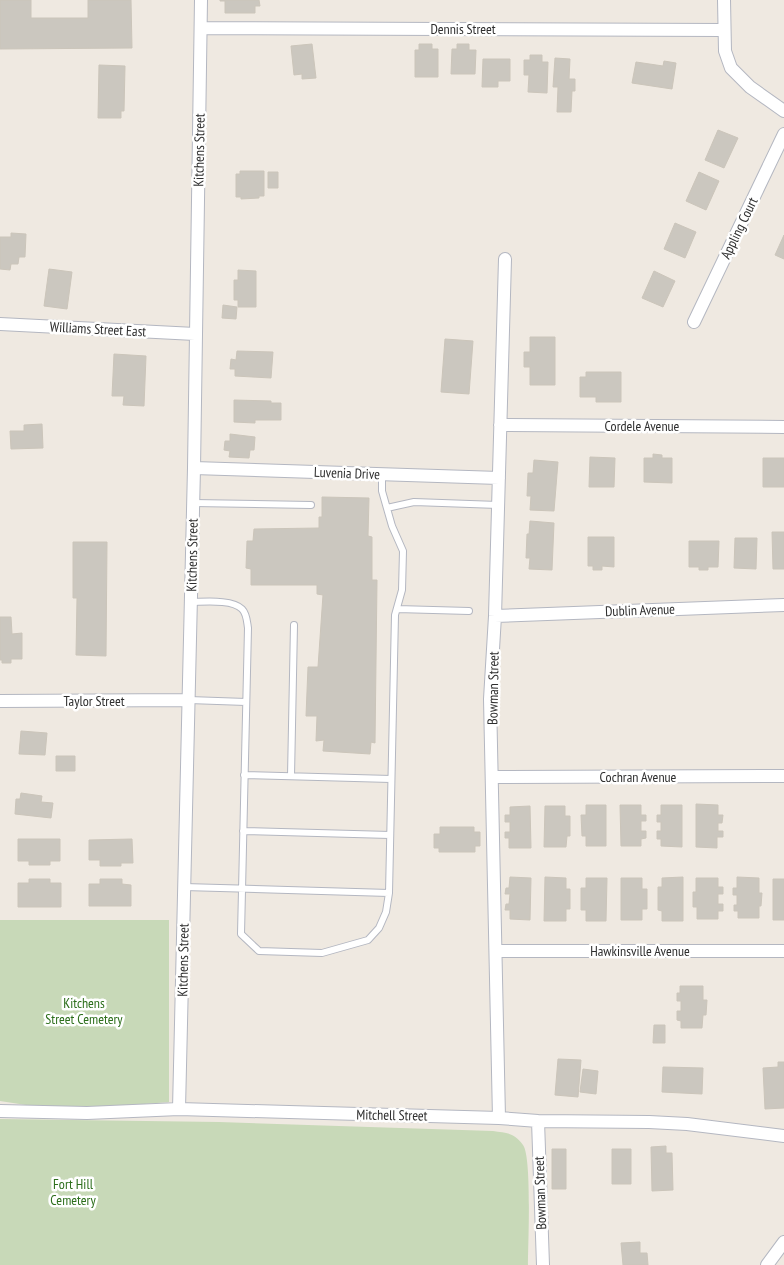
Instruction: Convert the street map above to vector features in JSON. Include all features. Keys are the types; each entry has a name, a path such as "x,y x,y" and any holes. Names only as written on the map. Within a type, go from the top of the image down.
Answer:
{"street":[{"name":"Kitchens Street","path":"179,1109 194,468 201,0"},
{"path":"724,0 725,50 731,68 750,87 784,112"},
{"name":"Dennis Street","path":"201,28 724,30"},
{"name":"Appling Court","path":"694,322 784,134"},
{"name":"Bowman Street","path":"499,1118 490,699 495,616 505,259"},
{"name":"Williams Street East","path":"0,324 195,334"},
{"name":"Cordele Avenue","path":"500,425 784,426"},
{"name":"Luvenia Drive","path":"194,468 499,478"},
{"name":"Dublin Avenue","path":"495,616 784,606"},
{"name":"Taylor Street","path":"0,701 188,700"},
{"name":"Cochran Avenue","path":"493,777 784,776"},
{"name":"Hawkinsville Avenue","path":"496,951 784,951"},
{"name":"Mitchell Street","path":"0,1111 87,1113 179,1109 499,1118 538,1121 649,1122 687,1124 784,1136"},
{"name":"Bowman Street","path":"538,1121 543,1265"},
{"path":"767,1265 784,1242"}],"lane":[{"path":"191,602 232,603 242,609 247,618 240,934 259,951 322,952 368,940 379,928 386,912 389,893 395,615 402,590 403,552 392,526 382,491 382,474"},
{"path":"387,508 414,502 498,505"},
{"path":"193,503 311,505"},
{"path":"397,609 469,611"},
{"path":"291,776 294,626"},
{"path":"188,700 246,702"},
{"path":"244,775 391,779"},
{"path":"243,831 390,835"},
{"path":"184,887 389,893"}],"green space":[{"name":"Kitchens Street Cemetery","path":"0,920 169,920 169,1102 121,1106 39,1107 0,1101"},
{"name":"Fort Hill Cemetery","path":"0,1119 219,1122 493,1131 510,1134 523,1145 528,1166 528,1265 0,1265"}],"building":[{"path":"0,0 31,0 31,18 88,18 88,0 131,0 132,48 0,49"},
{"path":"220,0 259,0 260,6 255,6 255,13 225,13 225,1"},
{"path":"312,44 316,78 302,79 302,74 294,75 291,46"},
{"path":"419,44 432,44 432,49 438,49 438,77 415,77 415,50 419,50"},
{"path":"457,44 469,44 469,50 476,50 475,74 451,74 452,49 457,49"},
{"path":"530,55 542,55 542,62 548,62 547,93 528,92 529,75 524,75 524,60 530,60"},
{"path":"555,58 570,59 569,79 575,79 575,91 572,91 571,112 557,112 558,87 553,87"},
{"path":"483,59 510,59 510,81 498,81 498,87 482,87"},
{"path":"664,61 676,63 672,89 632,83 636,62 663,66"},
{"path":"99,65 125,66 124,111 121,111 121,118 98,118"},
{"path":"718,130 738,138 724,168 705,160"},
{"path":"240,171 264,171 264,196 241,199 241,197 236,197 236,174 240,174"},
{"path":"268,172 278,172 278,188 268,188"},
{"path":"699,172 719,181 706,210 686,201"},
{"path":"675,223 696,232 685,258 664,249"},
{"path":"11,233 26,234 25,257 19,257 18,264 11,264 10,270 0,269 0,237 11,237"},
{"path":"784,235 784,259 775,255"},
{"path":"49,269 72,272 67,309 44,306"},
{"path":"238,270 256,271 256,307 238,307 238,300 234,300 234,280 238,280"},
{"path":"654,271 675,281 663,307 642,298"},
{"path":"223,305 237,307 236,319 222,318"},
{"path":"530,337 555,337 555,385 530,385 530,367 524,367 524,352 530,352"},
{"path":"445,339 473,341 469,394 441,392"},
{"path":"237,351 273,352 271,378 235,376 235,369 230,369 231,359 236,360"},
{"path":"114,354 146,356 144,406 123,405 124,396 112,396"},
{"path":"586,372 621,372 621,402 596,402 596,397 580,397 580,377 586,377"},
{"path":"234,400 281,403 281,420 255,420 255,423 234,422"},
{"path":"42,424 43,448 11,449 10,431 24,431 24,425"},
{"path":"230,434 255,437 254,450 250,450 249,458 229,457 230,451 224,450 225,441 230,441"},
{"path":"653,454 662,455 662,458 672,458 672,483 644,482 644,458 653,458"},
{"path":"590,457 615,458 614,487 589,487"},
{"path":"763,458 784,458 784,487 763,487"},
{"path":"534,460 558,462 554,511 530,510 531,496 527,496 528,473 533,473"},
{"path":"322,497 369,498 368,536 372,537 372,580 377,580 375,743 371,742 370,754 323,751 324,740 316,741 317,716 306,716 308,667 318,667 323,595 317,594 317,585 251,585 251,569 246,568 247,541 253,541 254,529 319,528 319,517 322,517"},
{"path":"530,521 554,523 552,570 529,569 530,558 526,558 527,534 529,534"},
{"path":"772,532 784,532 784,569 773,569"},
{"path":"588,537 614,537 614,567 602,566 602,570 593,570 593,566 588,566"},
{"path":"735,538 757,538 756,569 734,568"},
{"path":"689,541 719,541 718,567 708,567 708,570 699,570 699,567 689,567"},
{"path":"73,542 107,542 106,656 76,655 77,598 73,598"},
{"path":"0,617 11,617 12,634 22,633 22,659 11,659 11,663 2,663 2,660 0,660"},
{"path":"21,731 47,733 45,755 19,754"},
{"path":"56,756 75,756 75,771 56,771"},
{"path":"21,793 42,796 41,802 53,803 51,818 15,814 16,799 20,799"},
{"path":"696,804 718,805 718,815 723,815 722,823 718,823 718,831 723,831 723,837 717,837 717,848 696,847"},
{"path":"586,805 606,805 606,846 586,846 586,836 582,836 581,815 586,815"},
{"path":"620,805 641,805 641,815 646,815 646,821 641,821 641,831 646,831 646,838 641,839 641,846 621,846"},
{"path":"661,805 682,805 682,847 661,846 661,839 657,839 657,831 661,831 661,822 657,822 657,815 661,815"},
{"path":"530,806 531,848 509,848 509,838 505,838 505,832 510,832 510,822 505,822 505,815 510,815 510,807"},
{"path":"545,806 565,806 565,816 570,816 570,836 567,836 566,847 544,847"},
{"path":"440,827 474,827 474,832 480,832 480,846 475,846 475,852 439,852 439,848 434,848 434,834 440,834"},
{"path":"18,839 60,839 60,861 50,861 50,865 29,865 29,861 18,861"},
{"path":"132,839 133,863 121,863 121,866 100,866 100,860 89,860 89,840"},
{"path":"510,877 531,878 530,920 510,919 510,910 505,910 506,904 509,904 510,894 505,894 506,888 509,888"},
{"path":"545,877 566,878 566,889 570,889 570,909 566,909 566,921 544,921"},
{"path":"683,877 683,921 662,921 662,911 658,910 658,887 662,887 662,878"},
{"path":"737,877 759,878 759,893 762,893 759,918 738,918 738,911 734,911 734,905 737,905 737,895 733,895 733,888 737,888"},
{"path":"586,878 607,878 606,921 586,921 586,910 581,910 581,888 586,888"},
{"path":"621,878 642,878 642,889 647,889 647,909 642,909 642,920 621,920"},
{"path":"696,878 718,878 718,887 723,887 723,894 718,894 718,904 723,904 723,911 718,911 718,919 697,919 697,907 693,907 693,892 696,892"},
{"path":"29,879 50,879 50,883 61,883 61,907 18,907 18,883 29,883"},
{"path":"100,879 122,879 122,884 131,885 131,906 89,906 89,884 100,884"},
{"path":"773,879 784,879 784,920 773,920"},
{"path":"680,986 703,986 703,1000 707,1000 706,1015 703,1015 702,1028 681,1028 681,1021 677,1020 677,1011 681,1011 681,1001 677,1001 677,993 680,993"},
{"path":"654,1025 665,1025 665,1043 653,1043"},
{"path":"558,1059 581,1060 578,1097 555,1095"},
{"path":"778,1062 784,1062 784,1108 765,1109 763,1068 778,1067"},
{"path":"663,1067 703,1068 702,1094 662,1092"},
{"path":"583,1069 598,1071 596,1094 580,1092"},
{"path":"666,1146 666,1153 672,1153 673,1190 652,1191 651,1147"},
{"path":"552,1149 566,1149 566,1189 552,1189"},
{"path":"612,1149 631,1149 631,1184 612,1184"},
{"path":"640,1242 640,1253 647,1253 648,1265 623,1265 621,1243"}]}
